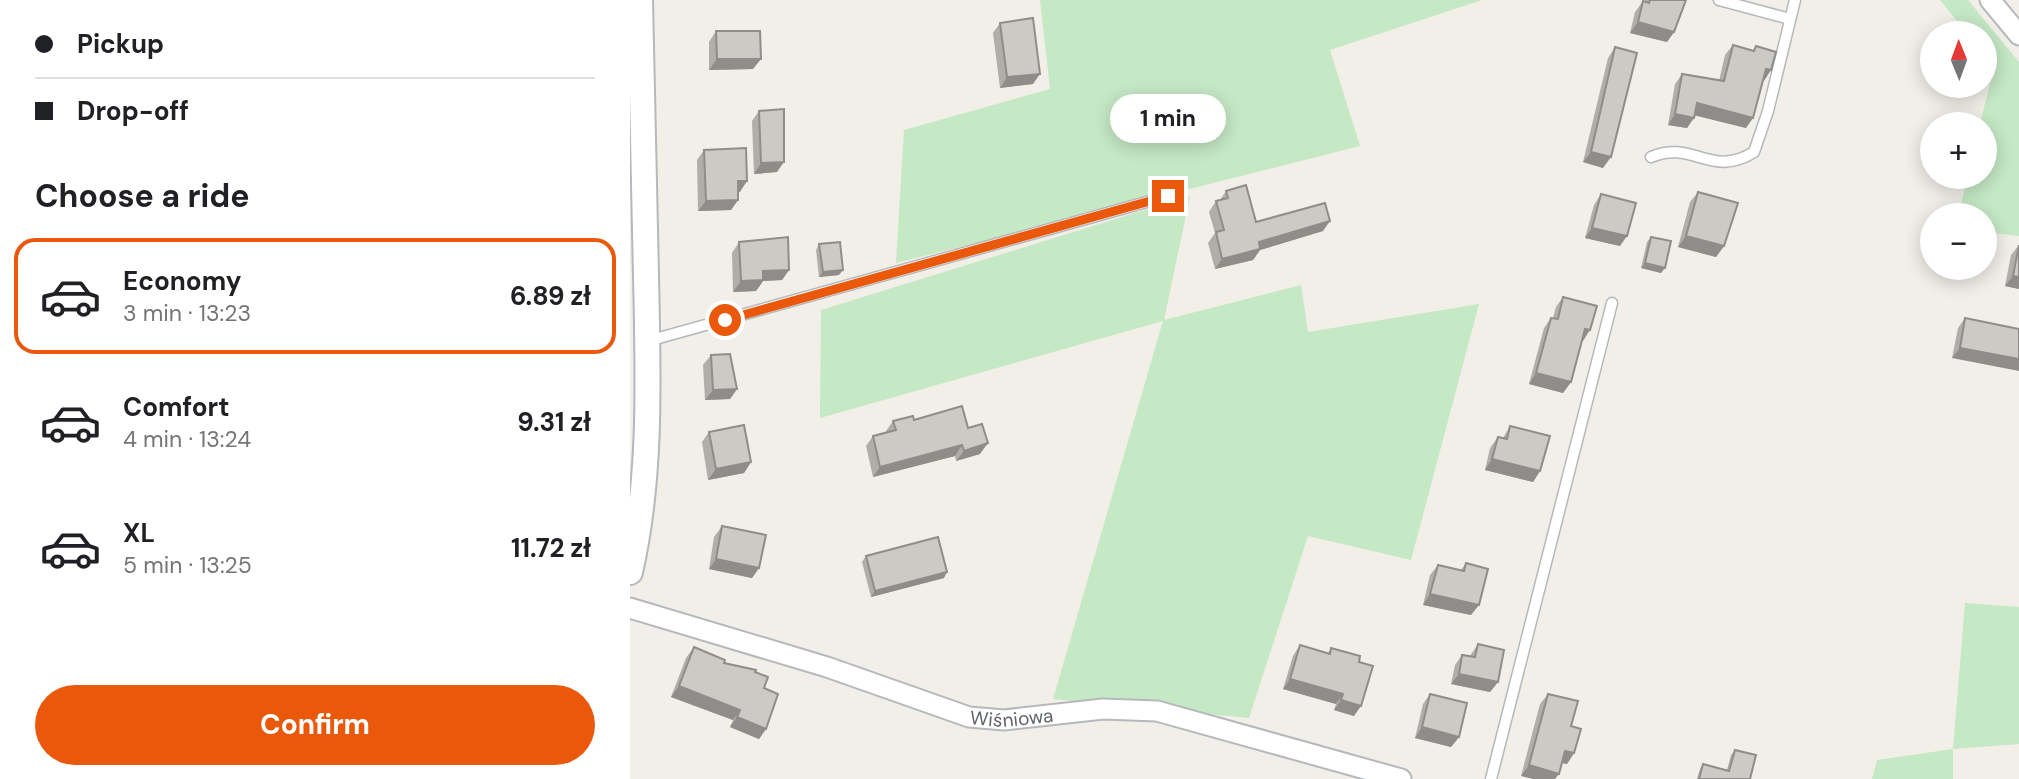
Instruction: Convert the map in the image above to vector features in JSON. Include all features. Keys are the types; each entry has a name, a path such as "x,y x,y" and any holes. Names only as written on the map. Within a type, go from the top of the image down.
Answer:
{"street":[{"path":"630,572 636,544 645,458 647,342 638,304 640,0"},
{"path":"1990,0 2019,35"},
{"name":"Wiśniowa","path":"630,608 827,667 969,717 1004,720 1103,709 1157,711 1401,779"}],"lane":[{"path":"1719,0 1790,19"},
{"path":"1651,157 1678,150 1714,162 1730,163 1754,152 1768,111 1795,0"},
{"path":"647,342 1168,196"},
{"path":"1491,779 1612,303"}],"green space":[{"path":"1040,0 1482,0 1330,50 1360,146 896,263 904,130 1050,89"},
{"path":"1940,0 1968,0 1985,21 1957,21"},
{"path":"1997,35 2019,62 2019,236 1997,233 1997,203 1961,203 1965,189 1997,189 1997,112 1983,112 1986,98 1997,98"},
{"path":"1190,196 1164,320 1301,285 1308,332 1479,304 1411,560 1308,536 1249,718 1053,699 1163,321 820,418 821,310"},
{"path":"1965,603 2019,607 2019,744 1953,749"},
{"path":"1953,749 1953,779 1872,779 1877,760"}],"building":[{"path":"1650,0 1686,0 1674,32 1638,22 1643,1 1649,3"},
{"path":"1033,18 1040,74 1007,77 1000,23"},
{"path":"716,31 760,31 761,59 717,59"},
{"path":"1733,45 1754,51 1756,46 1776,52 1771,70 1766,69 1753,118 1697,103 1694,118 1675,114 1682,74 1724,81"},
{"path":"1615,47 1637,53 1611,157 1591,152"},
{"path":"784,109 784,162 761,163 759,111"},
{"path":"746,148 747,181 738,181 738,200 706,201 704,150"},
{"path":"1246,185 1256,222 1325,203 1330,221 1259,242 1260,249 1222,259 1216,232 1224,230 1216,201 1228,198 1226,191"},
{"path":"1698,192 1738,203 1724,246 1686,236"},
{"path":"1601,194 1636,203 1627,236 1592,228"},
{"path":"788,237 789,270 763,271 763,280 741,281 739,242"},
{"path":"1651,237 1671,241 1665,268 1645,263"},
{"path":"840,242 843,270 823,272 819,244"},
{"path":"2019,245 2019,277 2013,276"},
{"path":"1563,297 1597,306 1590,330 1585,329 1571,382 1536,373 1551,318 1558,319"},
{"path":"1965,318 2019,329 2019,359 1960,348"},
{"path":"730,354 737,389 713,390 711,355"},
{"path":"962,406 968,428 982,424 988,443 964,451 962,445 880,467 873,436 896,430 893,421 913,416 914,420"},
{"path":"744,425 751,462 716,469 709,432"},
{"path":"1510,426 1550,436 1540,471 1492,459 1498,437 1507,439"},
{"path":"722,526 766,535 759,568 716,559"},
{"path":"938,537 947,572 875,591 866,556"},
{"path":"1466,563 1488,569 1479,605 1430,594 1438,565 1464,571"},
{"path":"1478,644 1504,650 1498,682 1459,674 1462,655 1475,657"},
{"path":"1300,645 1330,654 1331,648 1360,656 1359,662 1373,666 1361,706 1341,700 1343,694 1290,679"},
{"path":"694,647 725,660 724,663 756,670 755,672 768,677 764,688 778,694 766,729 737,717 740,710 679,686"},
{"path":"1430,694 1467,703 1459,737 1422,727"},
{"path":"1548,694 1578,701 1571,726 1581,729 1574,753 1565,751 1559,774 1529,765"},
{"path":"1735,750 1756,755 1750,779 1699,779 1703,764 1729,771"}],"route":[{"path":"725,320 1168,196"}]}
